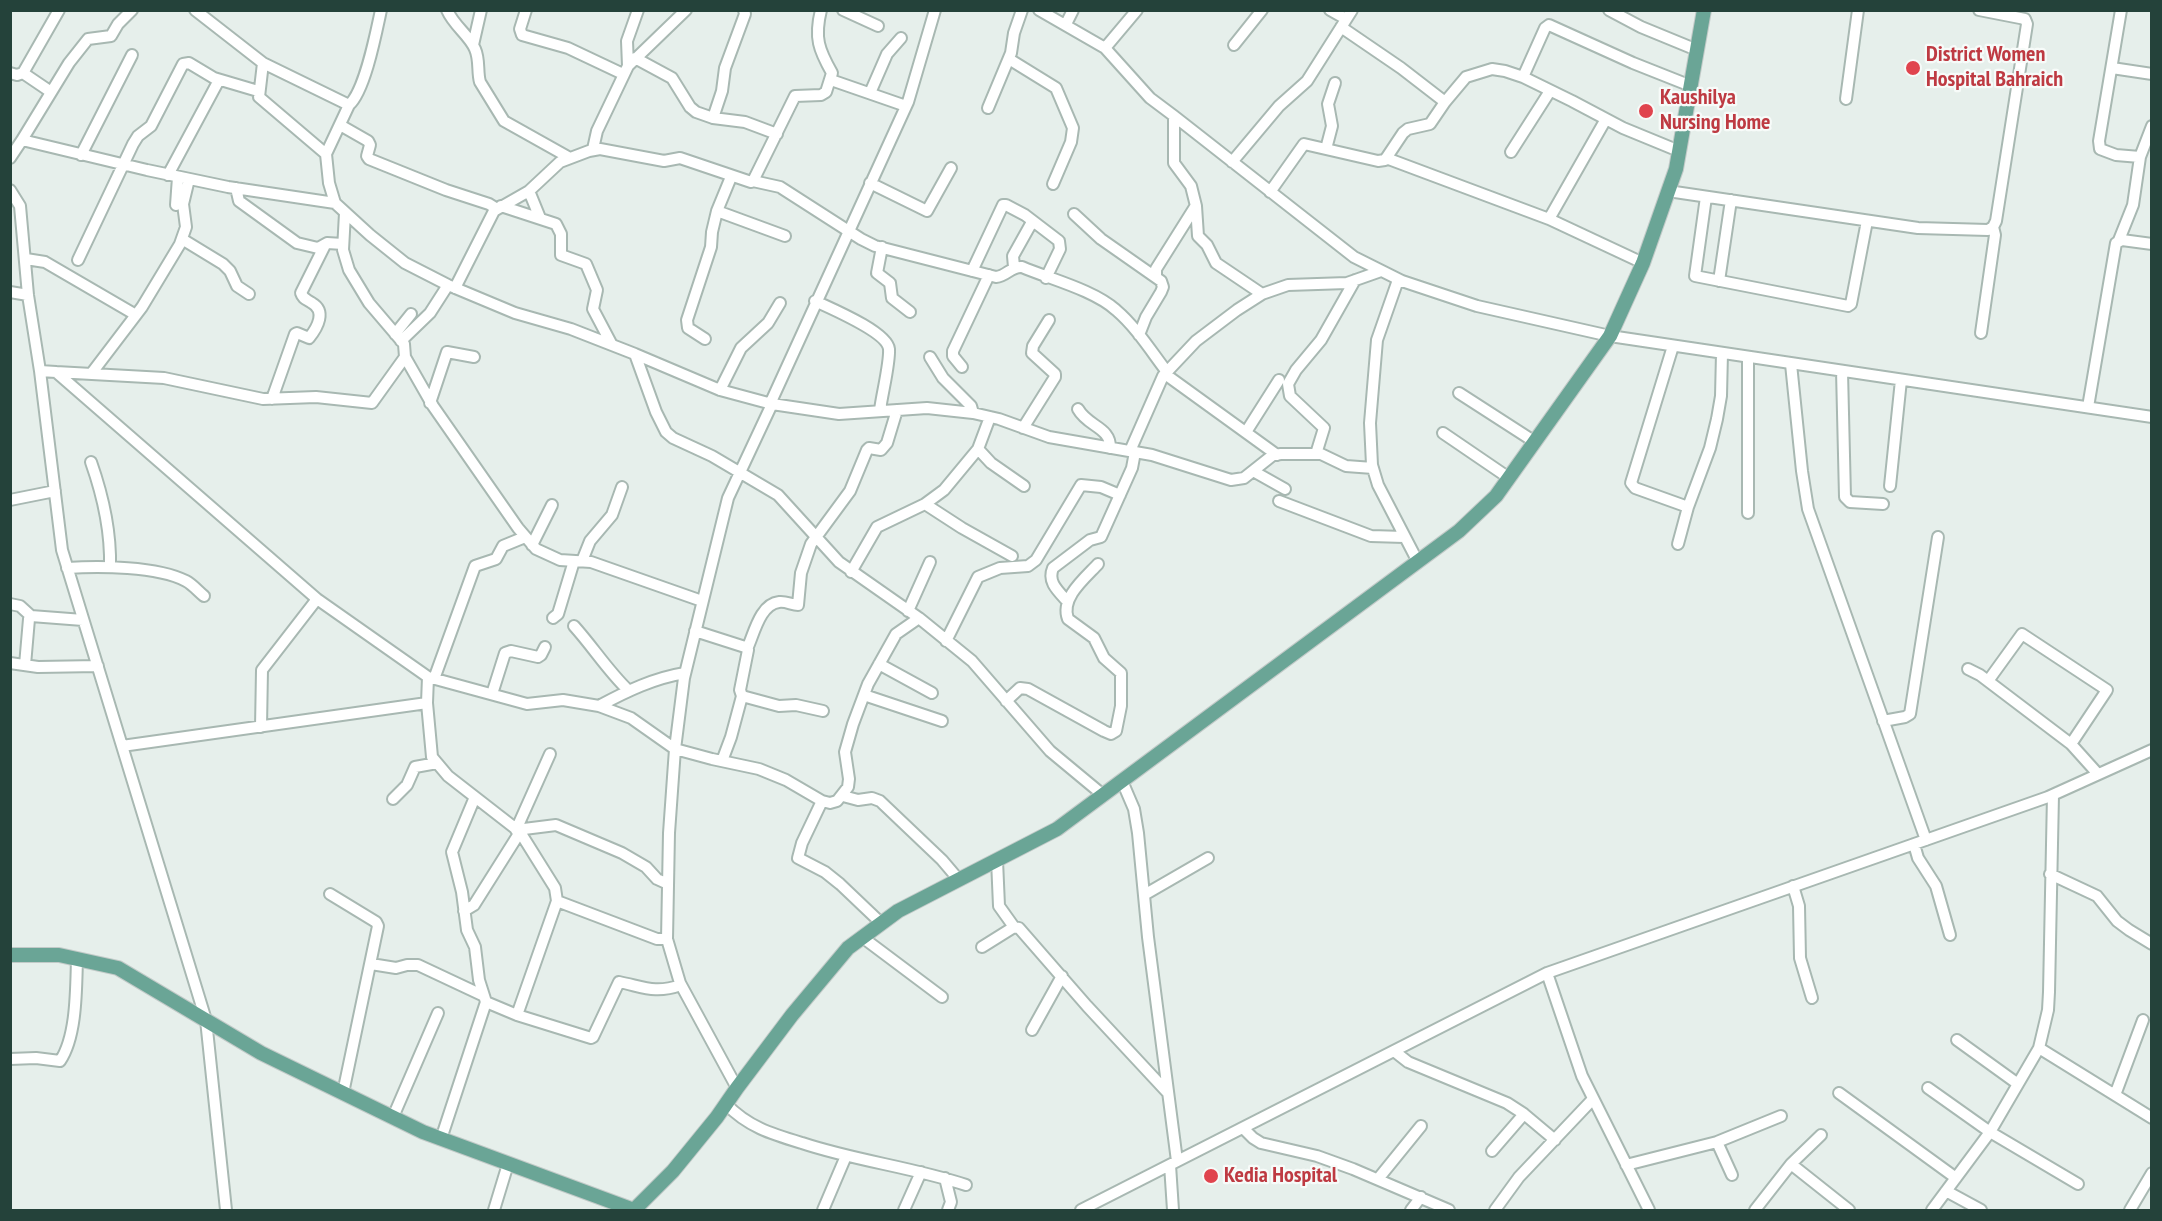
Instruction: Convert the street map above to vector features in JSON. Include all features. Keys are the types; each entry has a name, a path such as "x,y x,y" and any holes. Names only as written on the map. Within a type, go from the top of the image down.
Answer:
{"main road":[{"path":"10,955 59,955 118,968 261,1053 393,1117 441,1139 634,1210 673,1171 799,1006 848,948 898,911 1058,829 1460,531 1496,496 1610,336 1643,263 1676,169 1704,10"}],"street":[{"path":"10,73 17,75 23,73 59,10"},
{"path":"10,158 69,63 88,39 111,36 118,24 132,10"},
{"path":"195,10 263,63 348,105"},
{"path":"381,10 364,74 326,154 335,203 405,263 452,286 515,313 570,329 612,345 720,390 771,404 838,414 927,408 973,413 1049,437 1152,455 1231,480 1244,478 1277,455 1316,454 1330,457 1346,466 1372,468"},
{"path":"447,10 456,26 473,45 478,57 480,82 504,121 570,158"},
{"path":"473,45 481,10"},
{"path":"526,10 520,34 672,78 690,107 696,112 713,118 746,122 777,134"},
{"path":"629,66 627,41 638,10"},
{"path":"593,149 597,131 629,66 686,10"},
{"path":"713,118 722,91 725,68 745,14 744,10"},
{"path":"753,181 795,96 824,95 831,80 832,73 818,48 818,24 821,10"},
{"path":"843,10 878,27"},
{"path":"737,1088 681,986 667,939 669,833 675,749 685,673 728,498 815,302 906,106 935,10"},
{"path":"988,108 1009,59 1014,33 1022,10"},
{"path":"1039,10 1105,48 1150,98 1354,257 1398,280 1477,306 1610,336 2151,417"},
{"path":"1066,24 1073,10"},
{"path":"1105,48 1137,10"},
{"path":"1234,45 1262,10"},
{"path":"1330,10 1346,19 1401,68 1445,102"},
{"path":"1609,10 1641,27 1697,50"},
{"path":"1846,99 1858,10"},
{"path":"1668,191 1918,228 1988,230 1996,221 2027,24 2025,19 1979,10"},
{"path":"2121,10 2099,141 2100,149 2116,155 2140,158"},
{"path":"1232,162 1279,106 1307,81 1346,19"},
{"path":"1523,77 1545,28 1549,25 1691,86"},
{"path":"870,93 887,54 902,38"},
{"path":"81,155 132,55"},
{"path":"1009,59 1056,88 1073,128 1073,135 1053,184"},
{"path":"78,260 123,164 136,140 151,126 183,64 189,63 219,80 258,91"},
{"path":"263,63 258,97 326,154"},
{"path":"2112,68 2151,74"},
{"path":"1270,192 1304,144 1378,161 1384,160 1408,129 1430,124 1466,77 1492,69 1523,77 1606,119 1679,151"},
{"path":"23,73 51,92"},
{"path":"176,206 178,177 219,80"},
{"path":"831,80 906,106"},
{"path":"1326,149 1332,126 1328,104 1335,83"},
{"path":"1511,152 1550,91"},
{"path":"1174,116 1174,163 1191,186 1196,206 1198,236 1207,245 1216,262 1262,294"},
{"path":"1549,219 1606,119"},
{"path":"340,125 368,141 370,145 367,156 369,159 489,204 556,224 560,230 561,255 586,264 597,290 593,309 612,345"},
{"path":"2088,407 2116,243 2133,205 2140,158 2151,126"},
{"path":"22,140 178,177 335,203"},
{"path":"398,338 430,313 452,286 490,217 499,207 530,191 551,169 593,149 664,161 680,158 732,177 780,187 861,239 882,248 989,275 1004,276 1014,267 1022,267 1102,301 1115,309 1139,335 1166,373 1277,455"},
{"path":"1386,158 1549,219 1643,263"},
{"path":"870,183 927,211 951,168"},
{"path":"91,374 136,315 182,240 186,227 178,177"},
{"path":"705,339 688,328 687,320 711,247 717,211 732,177"},
{"path":"236,188 238,201 297,243 311,248 330,243 343,244"},
{"path":"10,190 20,206 28,295 62,550 206,1020 226,1210"},
{"path":"530,191 540,218"},
{"path":"1706,197 1694,275 1719,282 1850,305 1867,221"},
{"path":"1719,282 1731,200"},
{"path":"972,271 1003,205 1010,205 1060,244 1060,249 1046,278"},
{"path":"1156,276 1156,269 1196,206"},
{"path":"717,211 785,236"},
{"path":"345,213 343,250 349,270 369,303 404,344 405,357 430,403 536,549 560,560 591,562 702,601"},
{"path":"1074,214 1101,239 1156,276 1163,287 1146,316 1139,335"},
{"path":"1014,267 1013,256 1032,222"},
{"path":"1981,333 1995,234 1993,226"},
{"path":"182,240 223,264 230,271 237,286 249,294"},
{"path":"2119,240 2151,244"},
{"path":"272,399 295,334 309,338 320,318 320,311 315,304 303,298 301,293 325,245"},
{"path":"882,248 878,274 890,283 892,298 910,312"},
{"path":"26,259 45,262 136,315"},
{"path":"1068,602 1054,586 1051,579 1053,568 1090,540 1101,537 1132,468 1133,451 1166,373 1196,341 1262,294 1288,285 1347,283 1381,271"},
{"path":"962,366 953,356 953,351 989,275"},
{"path":"1316,454 1324,428 1290,396 1288,384 1326,330 1355,280"},
{"path":"1398,280 1377,340 1370,423 1372,468 1378,485 1418,562"},
{"path":"10,292 28,295"},
{"path":"815,302 875,331 886,340 889,353 880,411"},
{"path":"720,390 741,348 768,323 780,303"},
{"path":"398,338 411,314"},
{"path":"1023,428 1055,377 1051,368 1032,353 1033,346 1049,320"},
{"path":"1673,346 1631,483 1635,488 1688,507"},
{"path":"430,403 447,352 474,357"},
{"path":"1678,544 1688,507 1710,448 1717,419 1722,353"},
{"path":"635,354 656,412 666,432 778,495 851,572 919,618 972,661 1050,751 1102,795"},
{"path":"40,372 164,378 231,394 272,399 316,397 372,403 405,357"},
{"path":"930,357 943,378 970,406 973,413"},
{"path":"1748,357 1748,513"},
{"path":"1791,363 1808,509 1926,840"},
{"path":"1842,371 1845,497 1850,502 1883,504"},
{"path":"56,372 317,599 431,678 527,704 563,700 600,706 631,718 675,749 774,774 822,801 830,803 837,801 848,787 845,752 864,695 896,634 919,618"},
{"path":"1246,432 1280,380"},
{"path":"1890,486 1901,380"},
{"path":"1459,393 1535,442"},
{"path":"1078,409 1084,418 1106,433 1110,438 1110,448"},
{"path":"722,761 742,696 740,690 747,649 763,613 780,602 798,605 803,566 815,536 830,520 850,491 867,450 869,448 881,450 887,443 897,410"},
{"path":"851,572 877,527 925,504 944,490 978,449 990,417"},
{"path":"1443,433 1509,478"},
{"path":"978,449 991,463 1024,486"},
{"path":"91,462 105,509 111,548 110,567"},
{"path":"1253,471 1285,489"},
{"path":"946,641 978,577 1000,568 1028,566 1036,560 1081,484 1101,487 1120,495"},
{"path":"553,618 558,614 578,561 590,541 612,515 622,487"},
{"path":"10,500 55,491"},
{"path":"1279,501 1371,536 1404,537"},
{"path":"925,504 1012,556"},
{"path":"517,1015 557,901 555,888 518,831 448,776 432,757 427,703 431,678 475,566 496,559 503,546 529,541 552,505"},
{"path":"1883,721 1910,714 1938,537"},
{"path":"908,610 930,562"},
{"path":"1006,701 1016,690 1029,689 1104,731 1111,734 1116,731 1121,706 1121,673 1104,658 1094,638 1068,619 1066,610 1077,587 1098,564"},
{"path":"68,568 110,567 178,578 187,581 204,596"},
{"path":"261,727 262,670 317,599"},
{"path":"10,604 20,606 31,616 83,620"},
{"path":"25,665 31,616"},
{"path":"574,626 628,690"},
{"path":"695,631 747,649"},
{"path":"1988,681 2022,634 2107,690 2071,744"},
{"path":"492,694 505,653 511,651 537,657 541,655 545,647"},
{"path":"10,663 38,667 98,666"},
{"path":"879,664 932,693"},
{"path":"1968,669 1988,681 2071,744 2098,774"},
{"path":"600,706 628,690 685,673"},
{"path":"864,695 942,721"},
{"path":"742,696 779,706 796,705 823,711"},
{"path":"122,746 427,703"},
{"path":"1081,1210 1547,973 2053,795 2151,750"},
{"path":"464,911 474,905 518,831 550,754"},
{"path":"393,799 407,785 415,767 437,763"},
{"path":"1122,781 1134,809 1168,1093 1174,1163 1173,1210"},
{"path":"1932,1210 1990,1132 2039,1048 2048,1010 2049,992 2053,795"},
{"path":"843,796 858,800 872,798 880,801 942,860 959,880"},
{"path":"441,1139 485,999 479,980 475,947 467,930 462,892 452,852 475,797"},
{"path":"822,801 802,843 798,858 825,872 881,923"},
{"path":"518,831 556,825 622,854 645,867 657,879 668,884"},
{"path":"1914,844 1918,858 1936,886 1950,935"},
{"path":"1144,895 1208,858"},
{"path":"998,860 999,906 1014,927 1019,928 1094,1014 1168,1093"},
{"path":"2050,874 2097,896 2123,926 2151,944"},
{"path":"1793,886 1799,906 1800,958 1812,998"},
{"path":"330,894 378,924 343,1093"},
{"path":"557,901 657,939 667,939"},
{"path":"982,947 1014,927"},
{"path":"862,937 942,997"},
{"path":"10,1059 36,1058 60,1061 70,1033 77,959"},
{"path":"371,964 396,968 418,965 517,1015 592,1038 619,982 646,990 655,988 668,990 681,986"},
{"path":"1547,973 1582,1076 1649,1210"},
{"path":"1032,1030 1062,976"},
{"path":"393,1117 438,1013"},
{"path":"2115,1095 2143,1020"},
{"path":"1957,1040 2018,1084"},
{"path":"2039,1048 2151,1118"},
{"path":"1394,1051 1408,1062 1486,1094 1524,1114 1555,1140"},
{"path":"1928,1088 1990,1132 2078,1184"},
{"path":"1839,1093 1956,1178"},
{"path":"1495,1210 1520,1177 1593,1099"},
{"path":"726,1104 740,1118 752,1125 785,1138 846,1156 921,1172 966,1185"},
{"path":"1492,1151 1524,1114"},
{"path":"1626,1165 1717,1142 1781,1116"},
{"path":"1378,1179 1421,1126"},
{"path":"1243,1128 1262,1143 1317,1156 1378,1179 1449,1210"},
{"path":"1771,1210 1758,1207 1791,1164 1821,1135"},
{"path":"1717,1142 1732,1175"},
{"path":"823,1210 846,1156"},
{"path":"494,1210 508,1164"},
{"path":"1791,1164 1846,1210"},
{"path":"904,1210 921,1172"},
{"path":"2130,1210 2151,1173"},
{"path":"945,1178 951,1202 948,1210"},
{"path":"1946,1191 1981,1210"},
{"path":"1411,1210 1421,1197"}],"place":[{"name":"District Women Hospital Bahraich","path":"1913,68"},
{"name":"Kaushilya Nursing Home","path":"1646,111"},
{"name":"Kedia Hospital","path":"1211,1176"}]}
